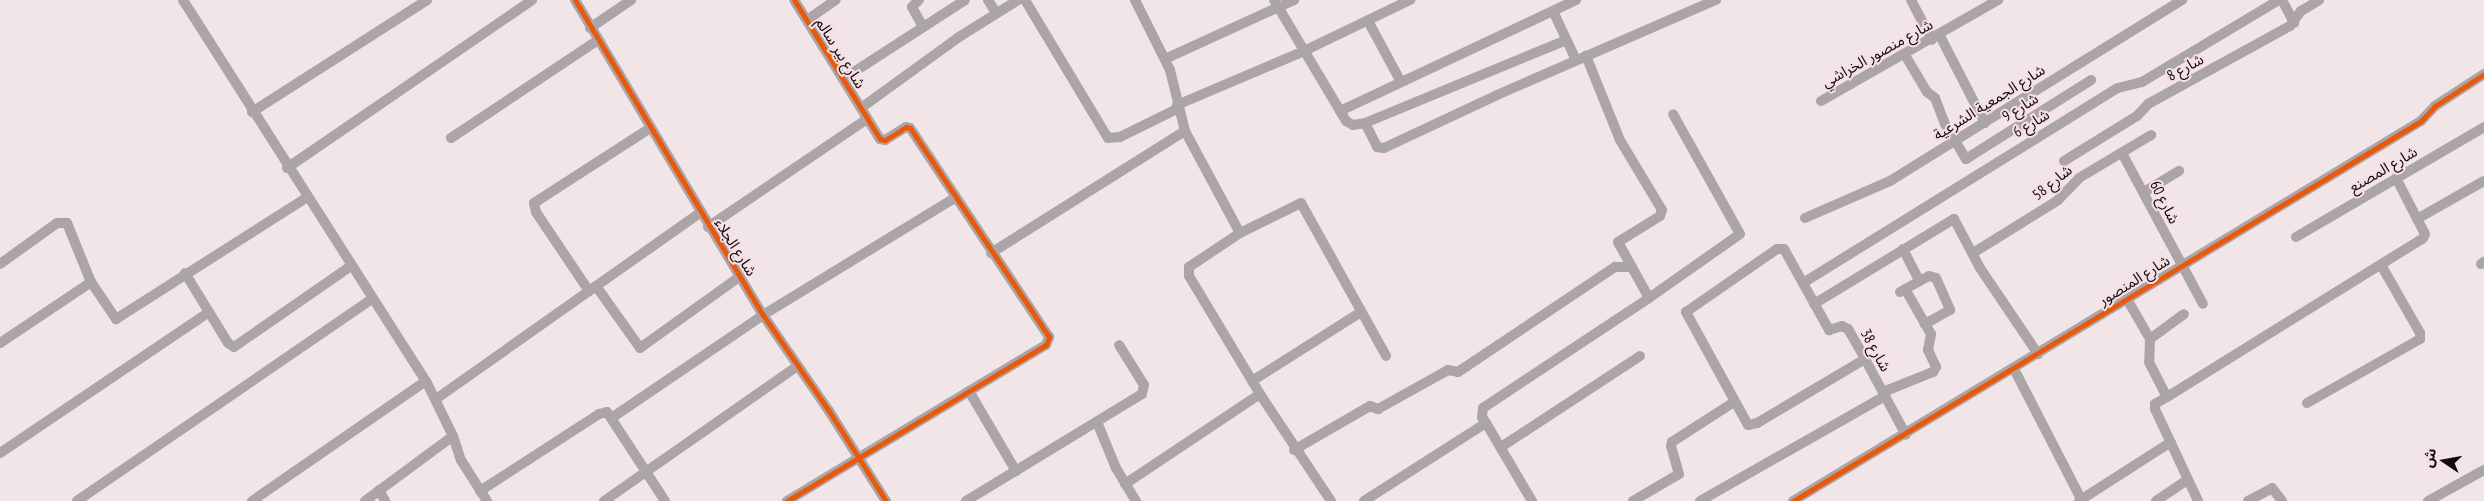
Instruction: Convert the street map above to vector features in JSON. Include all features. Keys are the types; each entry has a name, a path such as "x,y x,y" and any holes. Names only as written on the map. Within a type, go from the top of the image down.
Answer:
{"street":[{"path":"252,112 427,0"},
{"path":"287,168 532,0"},
{"name":"شارع الجلاء","path":"575,0 739,277 796,367 858,455 883,500"},
{"path":"590,28 631,0"},
{"name":"شارع بير سالم","path":"794,0 860,108 883,141 906,127 910,128 955,198"},
{"path":"807,20 836,0"},
{"path":"919,0 912,7 923,27"},
{"path":"843,79 965,0"},
{"path":"988,0 996,13"},
{"path":"860,108 996,13 1018,0"},
{"path":"1025,0 1108,138 1120,137 1177,107 1304,51 1410,0"},
{"path":"1135,0 1173,77 1177,107 1185,131 1240,233"},
{"path":"1165,58 1276,3 1294,0"},
{"path":"1340,111 1576,0"},
{"path":"1365,124 1377,147 1384,148 1581,58 1716,0"},
{"path":"1911,0 1936,38 1985,123"},
{"name":"شارع منصور الخراشي","path":"1821,101 1936,38 1998,0"},
{"name":"شارع الجمعية الشرعية","path":"1805,218 1890,180 1955,142 2182,0"},
{"path":"2280,0 2294,23"},
{"name":"شارع 6","path":"1803,283 2118,88 2142,82 2280,0"},
{"name":"شارع 8","path":"2064,161 2137,116 2148,104 2294,23 2300,11 2319,0"},
{"path":"188,2 287,168 426,381 453,436 461,460 487,501"},
{"path":"1276,3 1349,123 1365,124 1566,40"},
{"path":"1553,11 1566,40 1581,58 1620,140 1662,210 1660,216 1619,240 1649,298"},
{"path":"1368,20 1401,82"},
{"path":"451,138 598,40"},
{"path":"1905,55 1927,92 1935,98 1955,142"},
{"name":"شارع المنصور","path":"1793,501 1906,435 2180,266 2421,122 2435,106 2484,74"},
{"name":"شارع 9","path":"1955,142 1965,159 2091,80"},
{"path":"1532,501 1482,417 1483,408 1649,298 1740,234 1673,114"},
{"path":"708,226 867,119"},
{"name":"شارع المصنع","path":"2296,237 2484,127"},
{"path":"650,128 534,204 536,212 592,289 640,348 739,277"},
{"path":"2016,128 2026,144"},
{"path":"991,253 1185,131"},
{"name":"شارع 58","path":"1973,253 2051,205 2079,178 2151,136"},
{"name":"شارع 60","path":"2122,153 2144,192 2180,266 2203,304"},
{"path":"2144,192 2179,171"},
{"path":"2198,501 2186,481 2171,442 2154,406 2424,238 2425,234 2396,178"},
{"path":"2417,219 2484,181"},
{"path":"0,264 57,223 65,222 91,282 116,319 185,273 306,198"},
{"path":"613,417 763,315 955,198 1044,328 1048,342 858,455 786,501"},
{"path":"1331,501 1294,450 1187,271 1192,264 1240,233 1301,203 1386,356"},
{"path":"436,399 700,213"},
{"path":"1814,304 1954,219 1973,253 2038,354"},
{"name":"شارع 38","path":"1734,402 1686,312 1782,248 1829,330 1846,328 1906,435"},
{"path":"1903,249 1919,281"},
{"path":"2307,403 2420,339 2381,264"},
{"path":"185,273 228,343 237,346 351,266"},
{"path":"1294,450 1370,406 1378,409 1448,370 1458,372 1616,267 1632,267"},
{"path":"1700,501 1884,394 1935,370 1928,350 1932,337 1902,291 1929,276 1936,278 1950,308 1948,313 1925,324"},
{"path":"0,343 91,282"},
{"path":"77,501 372,299"},
{"path":"2127,299 2150,339 2149,362 2167,397"},
{"path":"0,453 209,312"},
{"path":"1252,381 1361,312"},
{"path":"2150,339 2184,314"},
{"path":"966,501 1142,394 1145,388 1119,345"},
{"path":"1501,447 1640,356"},
{"path":"1634,501 1680,474 1670,446 1672,442 1734,402 1746,423 1754,425 1864,360"},
{"path":"604,501 796,367"},
{"path":"2014,369 2080,500 2171,442"},
{"path":"252,501 426,381"},
{"path":"969,390 1016,471"},
{"path":"1124,484 1260,394"},
{"path":"480,491 600,414 607,412 613,417 665,501"},
{"path":"1097,422 1124,484 1136,501"},
{"path":"1364,501 1486,423"},
{"path":"365,501 453,436"},
{"path":"2428,501 2484,470"},
{"path":"2156,501 2186,481"},
{"path":"2248,501 2272,488 2282,501"},
{"path":"379,490 385,501"}],"cycle path":[{"path":"575,0 763,315 829,411 886,501"},
{"path":"787,501 1046,345 1049,337 910,128 906,127 885,140 880,139 794,0"},
{"path":"1793,501 2421,121 2435,106 2484,74"}]}
